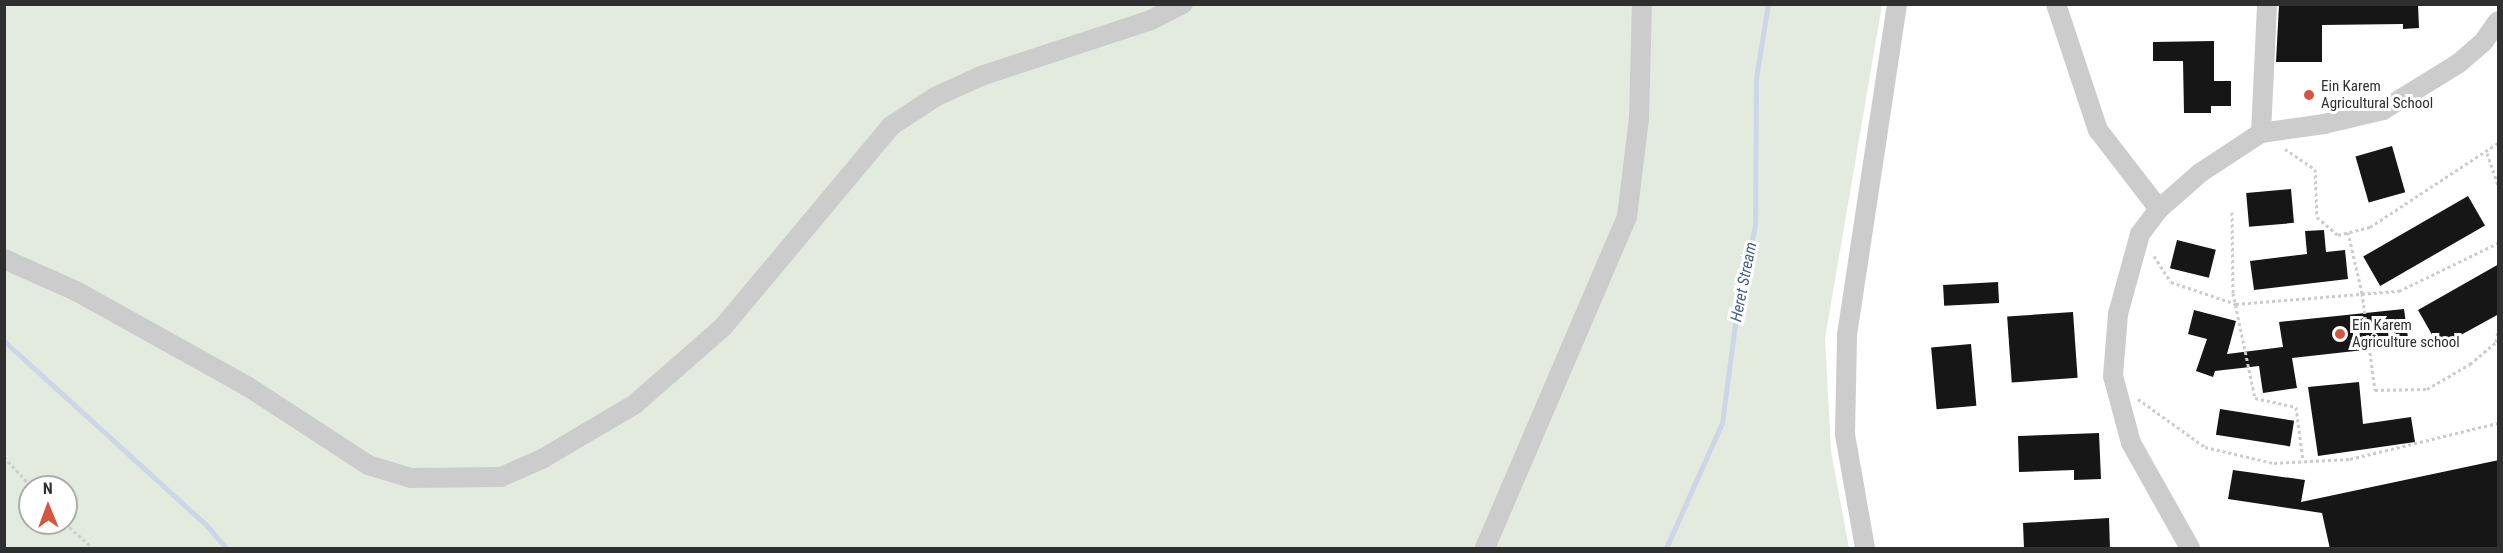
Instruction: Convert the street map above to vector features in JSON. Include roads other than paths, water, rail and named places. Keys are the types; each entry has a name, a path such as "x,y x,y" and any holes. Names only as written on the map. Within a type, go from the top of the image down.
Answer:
{"street":[{"path":"4,259 76,291 246,386 368,465 411,478 501,477 542,459 635,404 723,327 891,126 935,97 981,76 1151,20 1183,4"},
{"path":"1485,549 1627,217 1639,118 1642,4"},
{"path":"1865,549 1845,434 1847,334 1896,4"},
{"path":"2056,4 2098,130 2159,208"},
{"path":"2261,133 2267,4"},
{"path":"2190,549 2131,443 2114,376 2118,315 2140,234 2159,208 2200,173 2261,133 2324,124 2383,110 2459,63 2484,41 2499,21"}],"waterway":[{"name":"Heret Stream","path":"1666,548 1722,423 1738,302 1755,226 1756,78 1768,4"},
{"path":"4,341 207,526 226,548"}],"place":[{"name":"Ein Karem Agricultural School","path":"2309,95"},
{"name":"Ein Karem Agriculture school","path":"2340,334"}]}
